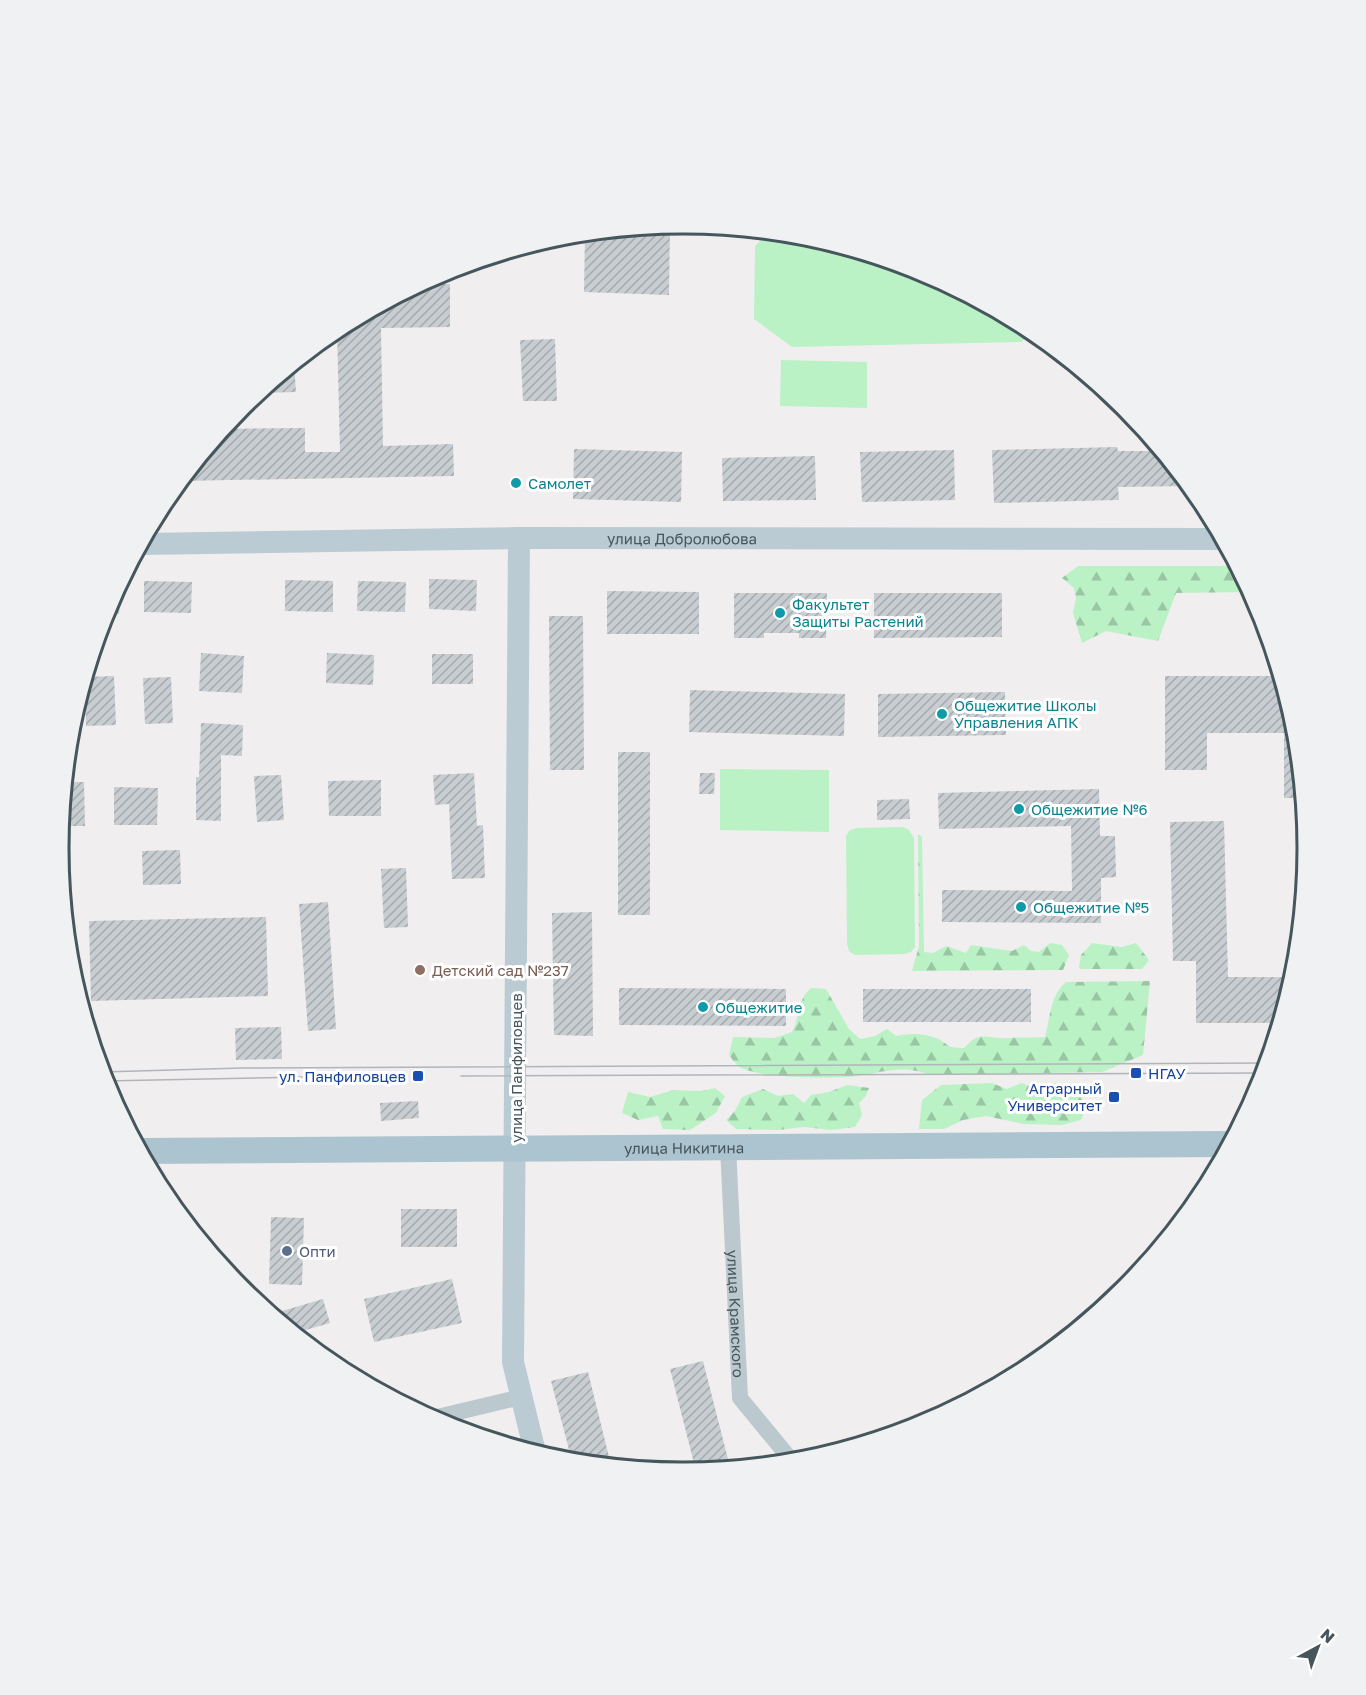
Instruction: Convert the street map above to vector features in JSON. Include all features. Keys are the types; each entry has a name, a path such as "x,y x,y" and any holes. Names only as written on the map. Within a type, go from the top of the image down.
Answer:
{"main road":[{"name":"улица Никитина","path":"149,1150 1221,1144"}],"street":[{"name":"улица Добролюбова","path":"149,544 519,538 1214,538"},
{"name":"улица Панфиловцев","path":"519,538 513,1362 533,1443"},
{"name":"улица Крамского","path":"728,1146 740,1398 785,1453"},
{"path":"447,1415 521,1397"}],"green space":[{"path":"763,239 803,245 880,266 955,297 1026,338 1021,342 792,347 754,319 755,246"},
{"path":"781,360 867,362 867,408 780,406"},
{"path":"1078,566 1229,566 1241,592 1176,593 1158,641 1106,631 1082,643 1073,613 1076,598 1074,588 1062,578"},
{"path":"720,769 829,770 829,832 720,830"},
{"path":"902,827 908,829 914,838 915,947 911,952 904,954 855,955 849,951 847,944 846,836 850,830 857,828"},
{"path":"918,835 922,836 924,952 933,953 946,946 966,953 971,945 1012,951 1024,945 1031,951 1039,952 1050,943 1062,945 1069,955 1063,970 912,971 919,946"},
{"path":"1092,943 1122,947 1136,943 1149,960 1142,969 1080,969 1081,955"},
{"path":"1150,981 1143,1055 1102,1072 930,1075 902,1069 857,1076 814,1078 778,1076 748,1070 738,1066 729,1055 733,1037 774,1038 792,1032 803,998 811,988 826,989 849,1029 860,1039 875,1036 887,1029 896,1036 926,1035 950,1046 964,1048 978,1037 1045,1037 1054,1000 1066,982"},
{"path":"992,1083 1007,1089 1021,1083 1040,1090 1055,1083 1071,1086 1087,1105 1081,1120 1062,1125 1024,1124 986,1116 963,1120 944,1129 919,1129 922,1100 941,1085"},
{"path":"847,1085 869,1088 866,1096 859,1103 862,1115 855,1127 831,1130 804,1127 778,1130 736,1129 726,1120 735,1111 742,1097 763,1089 778,1096 793,1094 804,1103 811,1095 829,1092"},
{"path":"715,1088 725,1096 716,1113 690,1130 663,1129 658,1116 638,1120 622,1113 628,1092 650,1097 673,1090 701,1091"}],"building":[{"path":"670,234 669,295 584,292 585,242"},
{"path":"439,284 450,284 450,327 381,328 383,446 453,444 454,476 191,481 234,429 305,428 305,452 340,452 337,340 411,297"},
{"path":"555,339 557,401 523,401 520,340"},
{"path":"295,372 296,392 271,393"},
{"path":"1117,447 1118,451 1151,451 1179,486 1118,487 1119,500 994,503 992,450"},
{"path":"574,449 682,452 681,502 573,499"},
{"path":"954,450 955,500 862,502 860,452"},
{"path":"815,456 816,500 723,501 722,458"},
{"path":"429,579 477,580 476,611 429,609"},
{"path":"285,580 333,581 333,612 285,611"},
{"path":"144,581 192,582 191,613 144,612"},
{"path":"358,581 406,582 405,612 357,611"},
{"path":"607,591 699,592 699,634 607,634"},
{"name":"Факультет Защиты Растений","path":"734,593 827,593 826,638 799,638 799,633 764,633 764,638 734,638"},
{"path":"874,593 1002,593 1002,637 874,638"},
{"path":"549,616 583,616 584,770 550,770"},
{"path":"201,653 244,656 242,693 199,691"},
{"path":"327,653 374,655 373,685 326,683"},
{"path":"432,654 473,654 473,684 432,684"},
{"path":"114,676 116,725 86,726 86,708 94,677"},
{"path":"1165,676 1272,676 1285,728 1295,798 1284,798 1284,733 1207,733 1207,770 1165,770"},
{"path":"171,677 173,723 145,724 143,678"},
{"path":"690,690 845,694 844,736 689,732"},
{"name":"Общежитие Школы Управления АПК","path":"1005,692 1006,735 878,737 878,694"},
{"path":"201,723 243,725 242,756 221,755 221,821 196,820 196,777 199,777"},
{"path":"618,752 650,752 650,915 618,915"},
{"path":"474,773 477,826 483,825 485,878 452,879 449,804 435,805 433,775"},
{"path":"700,773 715,773 714,794 699,794"},
{"path":"281,775 284,820 257,822 254,776"},
{"path":"381,780 381,816 329,816 328,781"},
{"path":"72,782 84,782 85,826 70,826"},
{"path":"114,787 158,788 157,825 114,825"},
{"path":"1099,789 1100,836 1115,836 1116,877 1101,878 1101,923 942,922 942,890 1072,891 1071,826 939,829 938,793"},
{"path":"909,799 910,819 877,820 877,800"},
{"path":"1224,821 1228,977 1283,977 1271,1023 1196,1023 1196,961 1173,961 1170,822"},
{"path":"180,850 181,884 143,885 142,851"},
{"path":"406,868 408,927 384,928 381,869"},
{"path":"328,902 336,1029 308,1031 299,904"},
{"path":"592,912 593,1036 554,1035 552,913"},
{"path":"266,917 268,996 91,1001 89,921"},
{"name":"Общежитие","path":"619,988 786,989 786,1026 619,1025"},
{"path":"863,989 1031,989 1031,1022 863,1022"},
{"path":"281,1027 282,1059 236,1060 235,1028"},
{"path":"418,1101 419,1118 381,1121 380,1103"},
{"path":"401,1209 457,1209 457,1247 401,1247"},
{"name":"Опти","path":"271,1217 304,1218 302,1285 269,1284"},
{"path":"452,1279 462,1323 374,1342 364,1299"},
{"path":"323,1299 330,1323 304,1331 281,1311"},
{"path":"703,1361 728,1459 694,1461 670,1369"},
{"path":"588,1372 609,1457 569,1451 551,1381"}],"tram line":[{"path":"112,1072 242,1068 1257,1063"},
{"path":"461,1076 1253,1073"},
{"path":"116,1081 305,1077"}],"place":[{"name":"Самолет","path":"516,483"},
{"name":"Факультет Защиты Растений","path":"780,613"},
{"name":"Общежитие Школы Управления АПК","path":"942,714"},
{"name":"Общежитие №6","path":"1019,809"},
{"name":"Общежитие №5","path":"1021,907"},
{"name":"Детский сад №237","path":"420,970"},
{"name":"Общежитие","path":"703,1007"},
{"name":"НГАУ","path":"1136,1073"},
{"name":"ул. Панфиловцев","path":"418,1076"},
{"name":"Аграрный Университет","path":"1114,1097"},
{"name":"Опти","path":"287,1251"}]}
